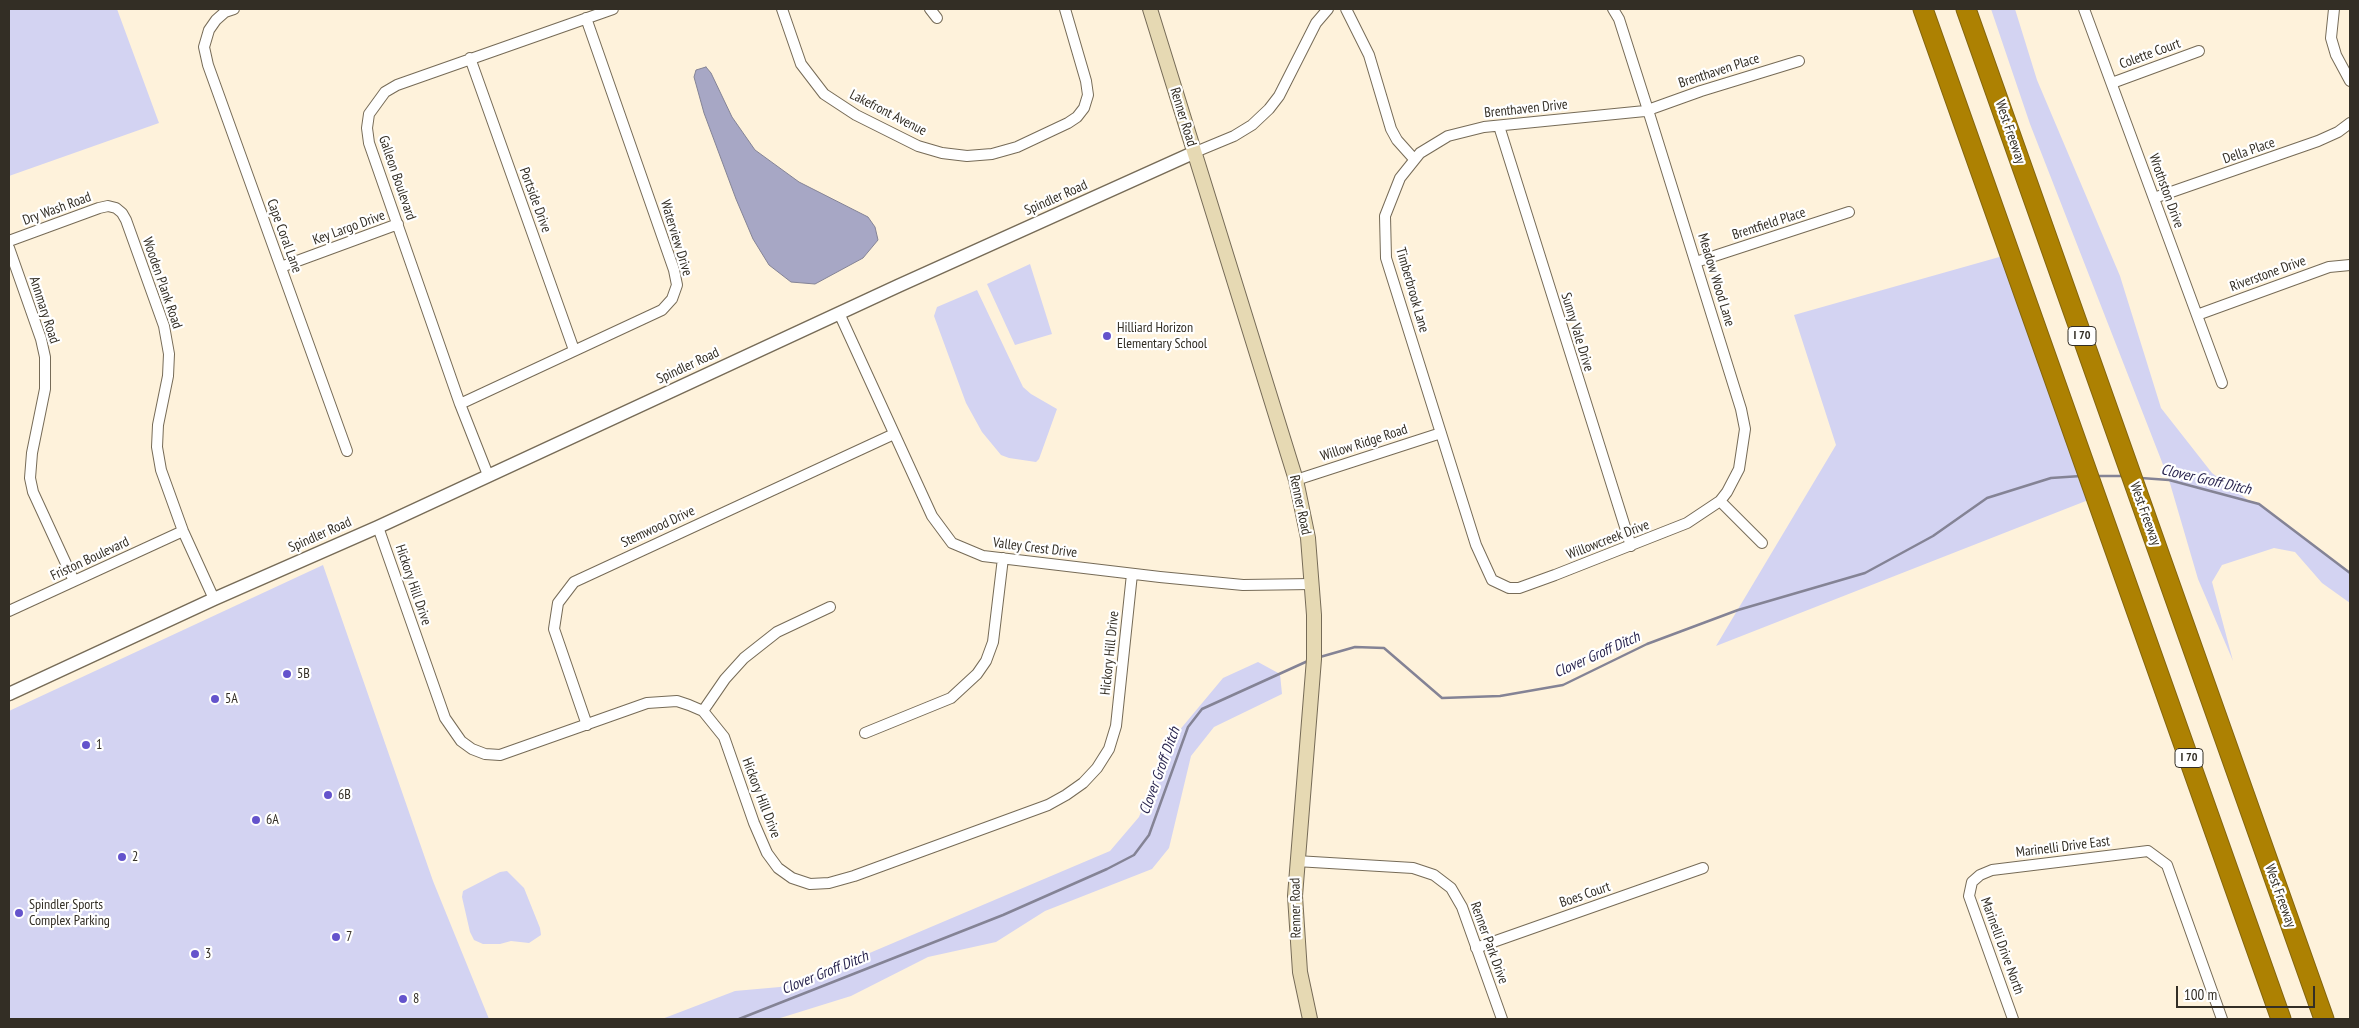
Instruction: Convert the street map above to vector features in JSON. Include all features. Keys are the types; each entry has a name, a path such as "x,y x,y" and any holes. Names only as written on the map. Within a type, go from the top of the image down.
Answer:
{"highway":[{"name":"I 70","path":"1923,9 2281,1019"},
{"name":"West Freeway","path":"1966,9 2324,1019"}],"main road":[{"name":"Renner Road","path":"1150,9 1296,480 1308,538 1314,615 1314,658 1296,861 1295,928 1300,972 1310,1019"}],"street":[{"name":"Cape Coral Lane","path":"234,9 225,12 209,30 204,47 208,65 346,451"},
{"name":"Galleon Boulevard","path":"488,475 460,404 369,143 367,128 369,114 385,92 397,85 613,9"},
{"name":"Lakefront Avenue","path":"782,9 802,64 824,94 856,115 918,146 942,153 967,156 992,154 1017,147 1068,123 1077,117 1084,108 1088,95 1086,81 1065,9"},
{"path":"930,9 937,18"},
{"name":"Spindler Road","path":"9,694 214,599 378,527 839,314 1234,136 1252,125 1269,109 1279,96 1316,23 1328,9"},
{"path":"1346,9 1369,55 1390,129 1414,159"},
{"name":"Meadow Wood Lane","path":"1613,9 1619,19 1741,409 1745,429 1739,469 1727,492 1720,500"},
{"name":"Wrothston Drive","path":"2084,9 2222,383"},
{"path":"2334,9 2332,38 2336,55 2350,81"},
{"name":"Waterview Drive","path":"460,404 662,310 672,299 676,285 674,270 586,18"},
{"name":"Colette Court","path":"2112,83 2199,51"},
{"name":"Portside Drive","path":"470,58 574,350"},
{"name":"Brenthaven Place","path":"1648,110 1798,60"},
{"name":"Brenthaven Drive","path":"1414,159 1429,146 1448,136 1484,127 1648,110"},
{"name":"Della Place","path":"2154,198 2318,141 2338,132 2350,123"},
{"name":"Sunny Vale Drive","path":"1499,126 1631,546"},
{"name":"Timberbrook Lane","path":"1414,159 1400,178 1385,216 1384,235 1388,265 1476,545 1486,572 1492,580 1500,585"},
{"name":"Dry Wash Road","path":"9,241 99,208 116,208"},
{"name":"Wooden Plank Road","path":"116,208 126,220 164,326 169,354 158,424 157,447 166,488 214,599"},
{"name":"Brentfield Place","path":"1696,262 1849,212"},
{"name":"Key Largo Drive","path":"281,267 398,224"},
{"name":"Annmary Road","path":"9,248 41,339 45,357 45,389 32,454 30,478 33,492 74,581"},
{"name":"Riverstone Drive","path":"2197,315 2329,267 2350,265"},
{"name":"Valley Crest Drive","path":"839,314 932,516 952,543 984,556 1132,574 1243,586 1312,584"},
{"name":"Willow Ridge Road","path":"1296,480 1442,433"},
{"name":"Stemwood Drive","path":"587,725 554,629 558,603 574,582 894,434"},
{"path":"1720,500 1762,543"},
{"name":"Willowcreek Drive","path":"1500,585 1519,588 1631,546 1687,523 1720,500"},
{"name":"Hickory Hill Drive","path":"378,527 445,718 461,741 472,749 485,754 500,755 647,703 677,701 703,711 724,737 766,852 778,868 792,878 810,884 829,883 854,876 1048,805 1066,795 1098,768 1109,749 1116,726 1132,574"},
{"name":"Friston Boulevard","path":"9,611 183,531"},
{"path":"866,733 951,698 977,674 986,661 993,642 1003,558"},
{"path":"703,711 725,678 744,658 776,632 830,607"},
{"name":"Marinelli Drive East","path":"1972,882 1980,875 1992,870 2148,851 2159,857 2166,865 2222,1019"},
{"name":"Renner Park Drive","path":"1296,861 1413,868 1434,875 1451,888 1457,897 1502,1019"},
{"name":"Boes Court","path":"1476,948 1703,868"},
{"name":"Marinelli Drive North","path":"1972,882 1969,896 2013,1019"}],"shaded area":[{"path":"9,9 117,9 159,123 9,176"},
{"path":"1991,9 2015,9 2037,80 2120,276 2161,408 2212,473 2248,500 2260,504 2350,573 2350,603 2322,583 2295,552 2274,548 2222,565 2212,582 2233,661 2198,579 2169,480 2030,124"},
{"path":"706,67 711,73 732,117 755,150 799,182 868,217 875,227 878,240 863,258 815,284 791,282 769,265 753,239 704,113 694,77 696,70"},
{"path":"2010,254 2096,497 1716,646 1836,445 1794,315"},
{"path":"1030,264 1052,334 1015,345 987,284"},
{"path":"977,290 1023,387 1031,394 1057,409 1039,459 1036,462 1001,455 982,432 966,403 934,316 937,307"},
{"path":"323,565 433,881 489,1019 9,1019 9,711"},
{"path":"1258,662 1280,674 1282,694 1214,727 1191,756 1169,848 1152,869 1045,911 996,942 928,957 851,996 777,1019 662,1019 735,991 780,987 846,963 1110,851 1139,817 1168,744 1223,678"},
{"path":"507,871 524,888 541,935 529,943 511,941 500,944 483,944 474,940 470,932 462,897 463,891 500,872"}],"waterway":[{"name":"Clover Groff Ditch","path":"1320,657 1355,647 1384,648 1442,698 1500,696 1563,685 1647,644 1738,610 1865,573 1933,536 1987,498 2051,478 2081,476"},
{"name":"Clover Groff Ditch","path":"2096,476 2123,476"},
{"name":"Clover Groff Ditch","path":"2141,478 2169,480 2259,504 2350,573"},
{"name":"Clover Groff Ditch","path":"739,1019 1003,915 1134,855 1149,835 1188,727 1202,709 1310,660"}],"place":[{"name":"Hilliard Horizon Elementary School","path":"1107,336"},
{"name":"5B","path":"287,674"},
{"name":"5A","path":"215,699"},
{"name":"1","path":"86,745"},
{"name":"6B","path":"328,795"},
{"name":"6A","path":"256,820"},
{"name":"2","path":"122,857"},
{"name":"Spindler Sports Complex Parking","path":"19,913"},
{"name":"7","path":"336,937"},
{"name":"3","path":"195,954"},
{"name":"8","path":"403,999"}]}
